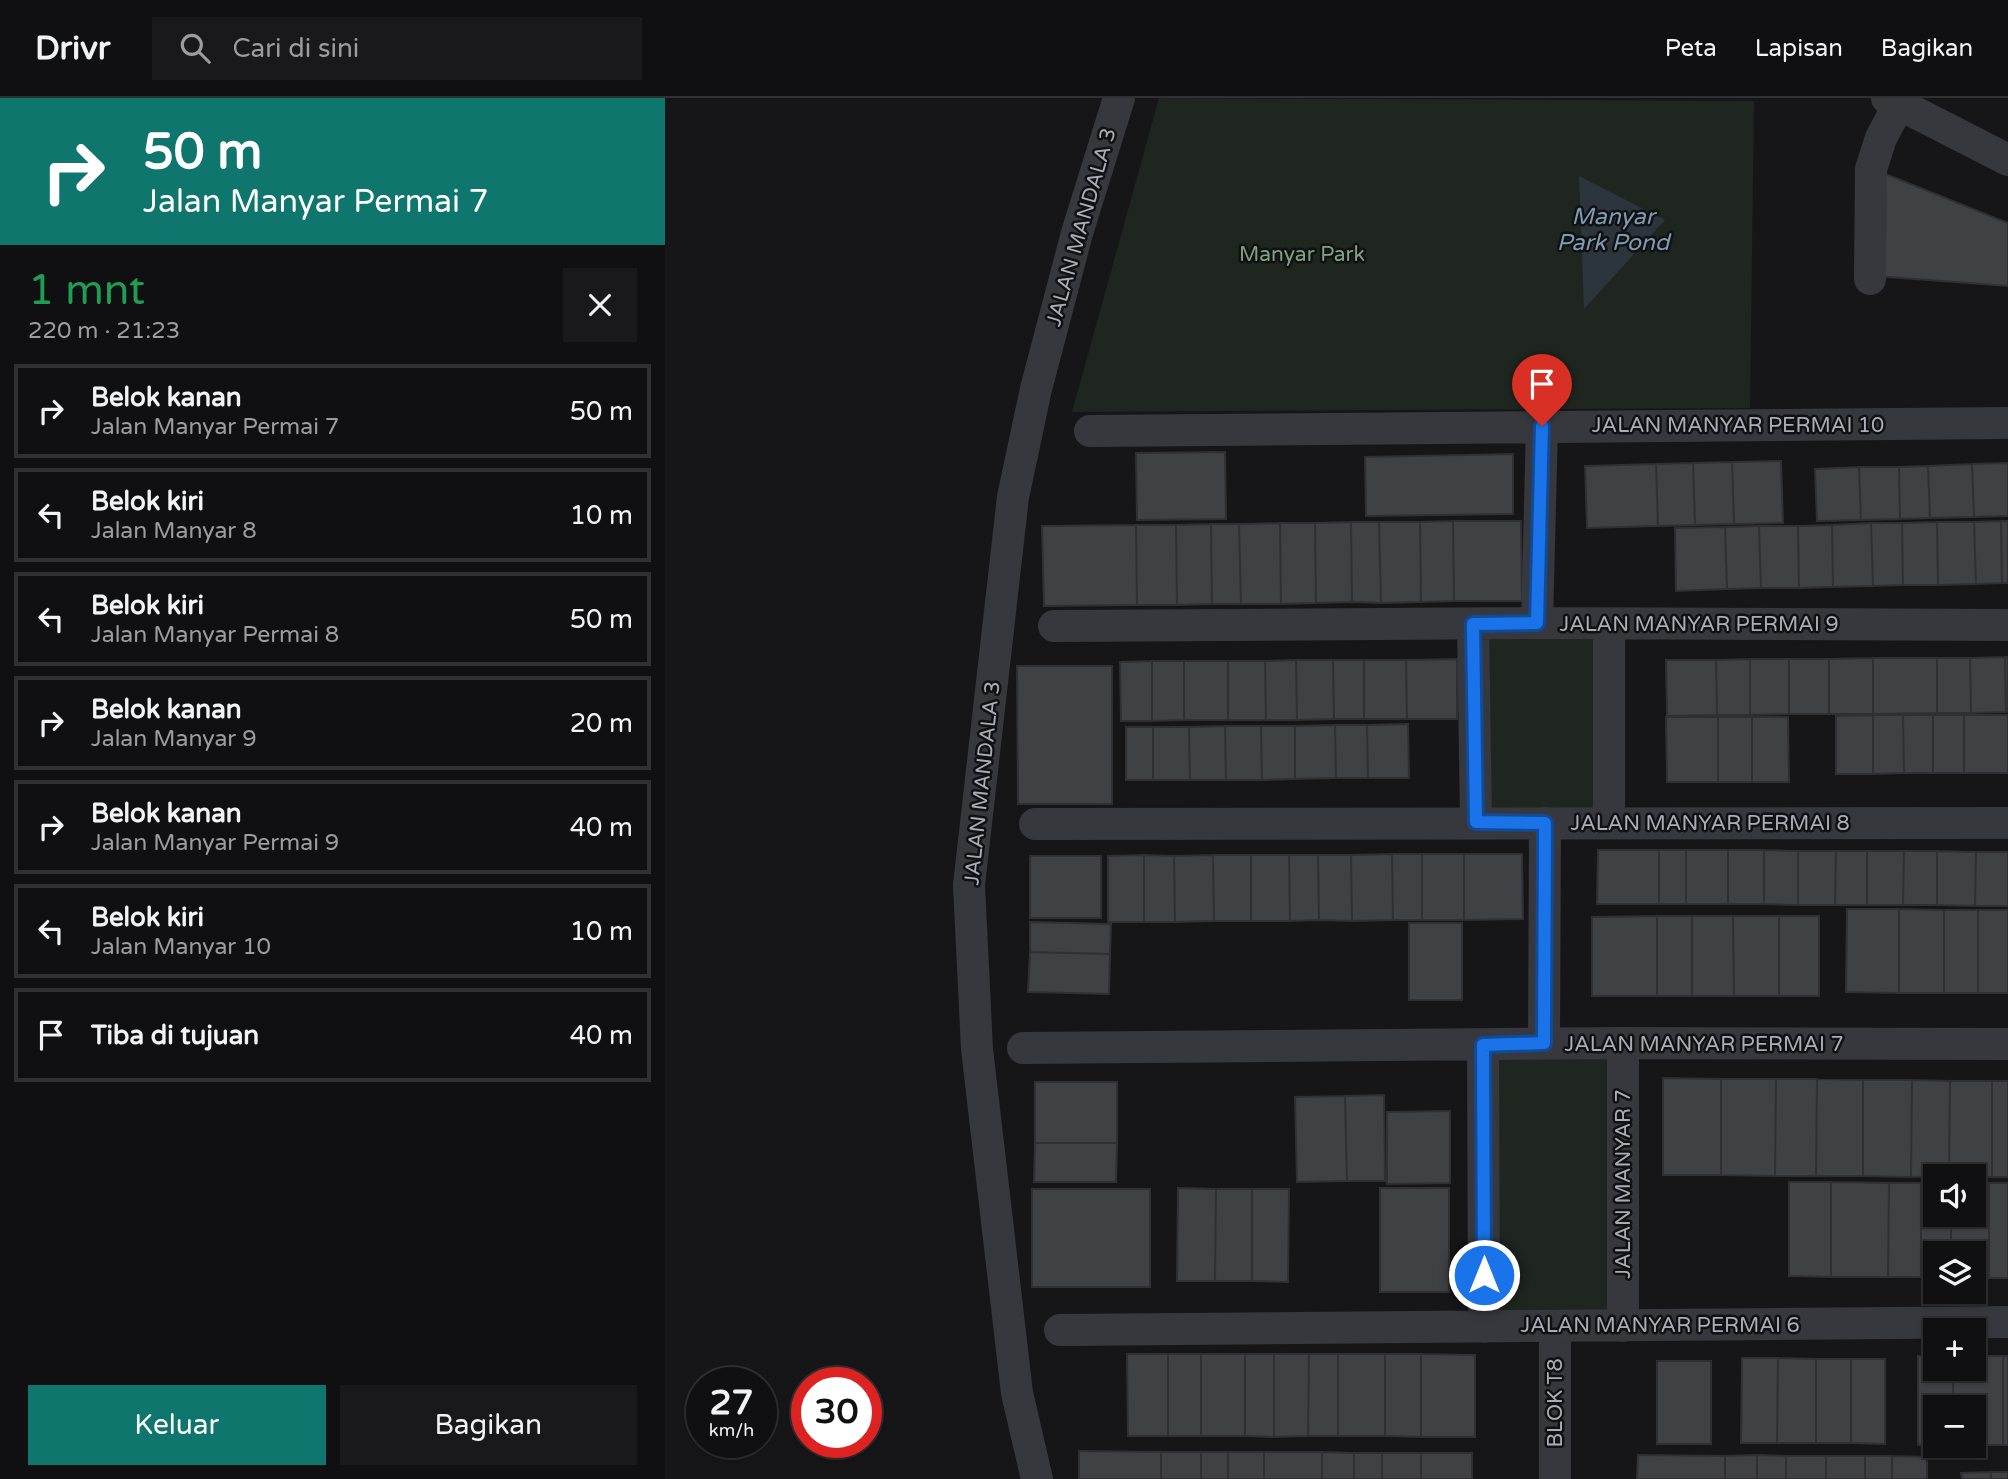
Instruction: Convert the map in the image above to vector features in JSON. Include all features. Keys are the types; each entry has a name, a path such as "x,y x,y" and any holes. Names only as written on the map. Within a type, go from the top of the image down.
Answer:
{"street":[{"name":"JALAN MANDALA 3","path":"1037,1479 1017,1393 977,1049 969,885 1013,497 1036,389 1077,233 1119,98"},
{"path":"1870,279 1871,169 1893,101 2008,160"},
{"name":"JALAN MANYAR PERMAI 10","path":"1090,431 2008,423"},
{"path":"1537,623 1542,426"},
{"name":"JALAN MANYAR PERMAI 9","path":"1054,626 1537,623 2008,625"},
{"path":"1473,624 1476,822"},
{"path":"1609,625 1609,823"},
{"path":"1544,1043 1545,823"},
{"name":"JALAN MANYAR PERMAI 8","path":"1035,824 2008,824"},
{"name":"JALAN MANYAR PERMAI 7","path":"1023,1048 1544,1043 2008,1044"},
{"name":"JALAN MANYAR 7","path":"1623,1043 1623,1326"},
{"path":"1483,1045 1484,1327"},
{"name":"JALAN MANYAR PERMAI 6","path":"1060,1330 2008,1322"},
{"name":"BLOK T8","path":"1555,1326 1555,1479"}],"green space":[{"name":"Manyar Park","path":"1159,98 1754,101 1750,408 1072,412"},
{"path":"1480,633 1594,633 1602,818 1482,817"},
{"path":"1623,1043 1623,1326 1484,1327 1483,1045"}],"water":[{"name":"Manyar Park Pond","path":"1579,176 1665,220 1584,309"}],"building":[{"path":"1883,173 2008,223 2008,286 1875,276"},
{"path":"1225,452 1226,519 1137,520 1136,453"},
{"path":"1513,454 1513,514 1366,516 1365,457"},
{"path":"1781,461 1783,523 1734,524 1732,462"},
{"path":"1732,462 1734,524 1695,525 1693,463"},
{"path":"1693,463 1695,525 1658,526 1656,464"},
{"path":"2008,463 2008,516 1974,517 1972,464"},
{"path":"1656,464 1658,526 1587,528 1585,466"},
{"path":"1972,464 1974,517 1930,518 1928,466"},
{"path":"1928,466 1930,518 1900,519 1899,467"},
{"path":"1859,467 1861,520 1817,521 1815,469"},
{"path":"1859,467 1899,467 1900,519 1861,520"},
{"path":"1453,521 1521,521 1522,601 1454,601"},
{"path":"1453,521 1454,601 1421,602 1420,522"},
{"path":"2001,521 2002,583 1976,584 1974,522"},
{"path":"2001,521 2008,521 2008,583 2002,583"},
{"path":"1351,522 1352,602 1316,603 1315,523"},
{"path":"1351,522 1379,522 1381,603 1352,602"},
{"path":"1379,522 1420,522 1421,602 1381,603"},
{"path":"1937,522 1938,585 1903,585 1902,523"},
{"path":"1937,522 1974,522 1976,584 1938,585"},
{"path":"1280,523 1281,604 1241,604 1239,524"},
{"path":"1280,523 1315,523 1316,603 1281,604"},
{"path":"1871,523 1873,586 1833,587 1832,525"},
{"path":"1871,523 1902,523 1903,585 1873,586"},
{"path":"1211,524 1212,604 1177,605 1176,525"},
{"path":"1211,524 1239,524 1241,604 1212,604"},
{"path":"1136,525 1137,605 1044,606 1042,526"},
{"path":"1136,525 1176,525 1177,605 1137,605"},
{"path":"1832,525 1833,587 1799,588 1798,526"},
{"path":"1759,526 1761,588 1727,589 1725,527"},
{"path":"1759,526 1798,526 1799,588 1761,588"},
{"path":"1725,527 1727,589 1676,591 1675,528"},
{"path":"2005,657 2006,712 1971,713 1970,658"},
{"path":"2005,657 2008,657 2008,712 2006,712"},
{"path":"1873,658 1873,714 1829,714 1829,659"},
{"path":"1873,658 1937,658 1937,713 1873,714"},
{"path":"1937,658 1970,658 1971,713 1937,713"},
{"path":"1457,659 1457,719 1407,719 1406,660"},
{"path":"1750,659 1750,715 1717,715 1716,660"},
{"path":"1750,659 1789,659 1789,714 1750,715"},
{"path":"1789,659 1829,659 1829,714 1789,714"},
{"path":"1296,660 1297,720 1266,720 1265,661"},
{"path":"1296,660 1333,660 1334,719 1297,720"},
{"path":"1333,660 1364,660 1364,719 1334,719"},
{"path":"1364,660 1406,660 1407,719 1364,719"},
{"path":"1666,660 1716,660 1717,715 1667,716"},
{"path":"1152,661 1152,721 1121,721 1120,662"},
{"path":"1152,661 1184,661 1184,720 1152,721"},
{"path":"1184,661 1228,661 1228,720 1184,720"},
{"path":"1228,661 1265,661 1266,720 1228,720"},
{"path":"1017,666 1112,666 1112,804 1018,804"},
{"path":"1873,715 1873,774 1836,774 1836,716"},
{"path":"1873,715 1903,715 1904,773 1873,774"},
{"path":"1903,715 1933,715 1933,773 1904,773"},
{"path":"1933,715 1964,715 1964,773 1933,773"},
{"path":"1964,715 2008,715 2008,773 1964,773"},
{"path":"1666,717 1718,717 1718,782 1667,782"},
{"path":"1718,717 1752,717 1752,782 1718,782"},
{"path":"1752,717 1788,717 1789,782 1752,782"},
{"path":"1408,724 1409,778 1368,778 1367,725"},
{"path":"1335,725 1367,725 1368,778 1336,778"},
{"path":"1335,725 1336,778 1295,779 1295,726"},
{"path":"1225,726 1226,780 1190,780 1189,727"},
{"path":"1225,726 1261,726 1262,780 1226,780"},
{"path":"1261,726 1295,726 1295,779 1262,780"},
{"path":"1126,727 1153,727 1153,780 1126,780"},
{"path":"1153,727 1189,727 1190,780 1153,780"},
{"path":"1598,850 1659,850 1659,904 1597,904"},
{"path":"1659,850 1686,850 1686,904 1659,904"},
{"path":"1686,850 1728,850 1728,904 1686,904"},
{"path":"1728,850 1764,850 1764,904 1728,904"},
{"path":"1764,850 1798,851 1798,905 1764,904"},
{"path":"1798,851 1836,851 1835,905 1798,905"},
{"path":"1836,851 1867,851 1867,905 1835,905"},
{"path":"1867,851 1904,851 1903,905 1867,905"},
{"path":"1904,851 1937,851 1937,905 1903,905"},
{"path":"1937,851 1976,852 1975,906 1937,905"},
{"path":"1976,852 2008,852 2008,906 1975,906"},
{"path":"1392,854 1393,920 1352,921 1351,855"},
{"path":"1392,854 1422,854 1422,920 1393,920"},
{"path":"1422,854 1464,854 1464,920 1422,920"},
{"path":"1464,854 1522,854 1523,919 1464,920"},
{"path":"1144,855 1144,922 1108,922 1108,856"},
{"path":"1144,855 1174,856 1175,922 1144,922"},
{"path":"1213,855 1214,921 1175,922 1174,856"},
{"path":"1213,855 1251,855 1251,921 1214,921"},
{"path":"1251,855 1289,855 1290,921 1251,921"},
{"path":"1289,855 1318,855 1319,920 1290,921"},
{"path":"1318,855 1351,855 1352,921 1319,920"},
{"path":"1030,856 1101,856 1101,918 1030,918"},
{"path":"1847,909 1899,909 1899,993 1846,992"},
{"path":"1899,909 1944,910 1944,993 1899,993"},
{"path":"1944,910 1978,910 1978,993 1944,993"},
{"path":"1978,910 2008,910 2008,993 1978,993"},
{"path":"1657,916 1657,996 1592,996 1592,917"},
{"path":"1657,916 1692,916 1692,996 1657,996"},
{"path":"1692,916 1733,916 1734,996 1692,996"},
{"path":"1733,916 1779,916 1779,996 1734,996"},
{"path":"1779,916 1819,916 1819,996 1779,996"},
{"path":"1030,922 1111,924 1110,954 1030,952"},
{"path":"1409,923 1462,923 1462,1000 1409,1000"},
{"path":"1030,952 1110,954 1109,994 1028,992"},
{"path":"1663,1078 1721,1079 1721,1175 1663,1175"},
{"path":"1721,1079 1776,1079 1775,1176 1721,1175"},
{"path":"1776,1079 1817,1079 1816,1176 1775,1176"},
{"path":"1817,1079 1863,1080 1863,1176 1816,1176"},
{"path":"1863,1080 1912,1080 1911,1177 1863,1176"},
{"path":"1912,1080 1950,1081 1949,1164 1923,1164 1923,1177 1911,1177"},
{"path":"1950,1081 1992,1081 1992,1177 1986,1177 1986,1164 1949,1164"},
{"path":"1992,1081 2008,1081 2008,1177 1992,1177"},
{"path":"1035,1082 1117,1082 1117,1143 1035,1143"},
{"path":"1384,1095 1385,1181 1347,1181 1345,1096"},
{"path":"1345,1096 1347,1181 1297,1182 1295,1097"},
{"path":"1450,1111 1450,1183 1387,1184 1387,1112"},
{"path":"1035,1143 1117,1143 1116,1182 1034,1182"},
{"path":"1789,1182 1831,1182 1831,1277 1789,1276"},
{"path":"1831,1182 1889,1183 1888,1277 1831,1277"},
{"path":"1889,1183 1921,1183 1921,1277 1888,1277"},
{"path":"1923,1183 1923,1227 1951,1227 1951,1241 1923,1241 1921,1277"},
{"path":"1986,1183 1989,1183 1989,1278 1986,1278 1986,1241 1951,1241 1951,1227 1986,1227"},
{"path":"1989,1183 2008,1183 2008,1278 1989,1278"},
{"path":"1178,1188 1216,1189 1215,1281 1177,1281"},
{"path":"1380,1188 1449,1188 1449,1292 1380,1292"},
{"path":"1032,1189 1150,1189 1150,1287 1032,1287"},
{"path":"1216,1189 1252,1189 1252,1281 1215,1281"},
{"path":"1252,1189 1289,1189 1288,1282 1252,1281"},
{"path":"1127,1354 1168,1354 1168,1436 1128,1436"},
{"path":"1168,1354 1201,1354 1201,1436 1168,1436"},
{"path":"1201,1354 1245,1354 1245,1436 1201,1436"},
{"path":"1245,1354 1274,1354 1274,1437 1245,1436"},
{"path":"1274,1354 1309,1354 1308,1436 1274,1437"},
{"path":"1309,1354 1338,1354 1338,1436 1308,1436"},
{"path":"1338,1354 1385,1354 1385,1436 1338,1436"},
{"path":"1385,1354 1421,1354 1421,1437 1385,1436"},
{"path":"1421,1354 1475,1355 1475,1437 1421,1437"},
{"path":"1918,1356 1923,1356 1923,1381 1953,1381 1953,1395 1923,1395 1923,1445 1918,1445"},
{"path":"1986,1356 2003,1356 2003,1445 1986,1445 1986,1395 1953,1395 1953,1381 1986,1381"},
{"path":"2003,1356 2008,1356 2008,1445 2003,1445"},
{"path":"1742,1358 1778,1358 1777,1443 1741,1443"},
{"path":"1778,1358 1816,1359 1816,1443 1777,1443"},
{"path":"1816,1359 1851,1359 1851,1443 1816,1443"},
{"path":"1851,1359 1885,1359 1885,1444 1851,1443"},
{"path":"1657,1361 1711,1361 1711,1444 1657,1444"},
{"path":"1079,1451 1161,1452 1161,1479 1079,1479"},
{"path":"1161,1452 1201,1452 1201,1479 1161,1479"},
{"path":"1201,1452 1228,1452 1228,1479 1201,1479"},
{"path":"1228,1452 1264,1452 1264,1479 1228,1479"},
{"path":"1264,1452 1322,1452 1322,1479 1264,1479"},
{"path":"1322,1452 1354,1453 1354,1479 1322,1479"},
{"path":"1354,1453 1382,1453 1382,1479 1354,1479"},
{"path":"1382,1453 1421,1453 1421,1479 1382,1479"},
{"path":"1421,1453 1472,1453 1472,1479 1421,1479"},
{"path":"1638,1455 1725,1456 1725,1479 1637,1479"},
{"path":"1757,1455 1757,1479 1725,1479 1725,1456"},
{"path":"1757,1455 1786,1456 1786,1479 1757,1479"},
{"path":"1786,1456 1826,1456 1826,1479 1786,1479"},
{"path":"1826,1456 1865,1456 1865,1479 1826,1479"},
{"path":"1865,1456 1892,1456 1892,1479 1865,1479"},
{"path":"1892,1456 1927,1458 1927,1479 1892,1479"},
{"path":"1991,1472 1991,1479 1962,1479 1961,1473"},
{"path":"1991,1472 2008,1472 2008,1479 1991,1479"}],"route":[{"path":"1484,1275 1483,1045 1544,1043 1545,823 1476,822 1473,624 1537,623 1542,426"}]}
